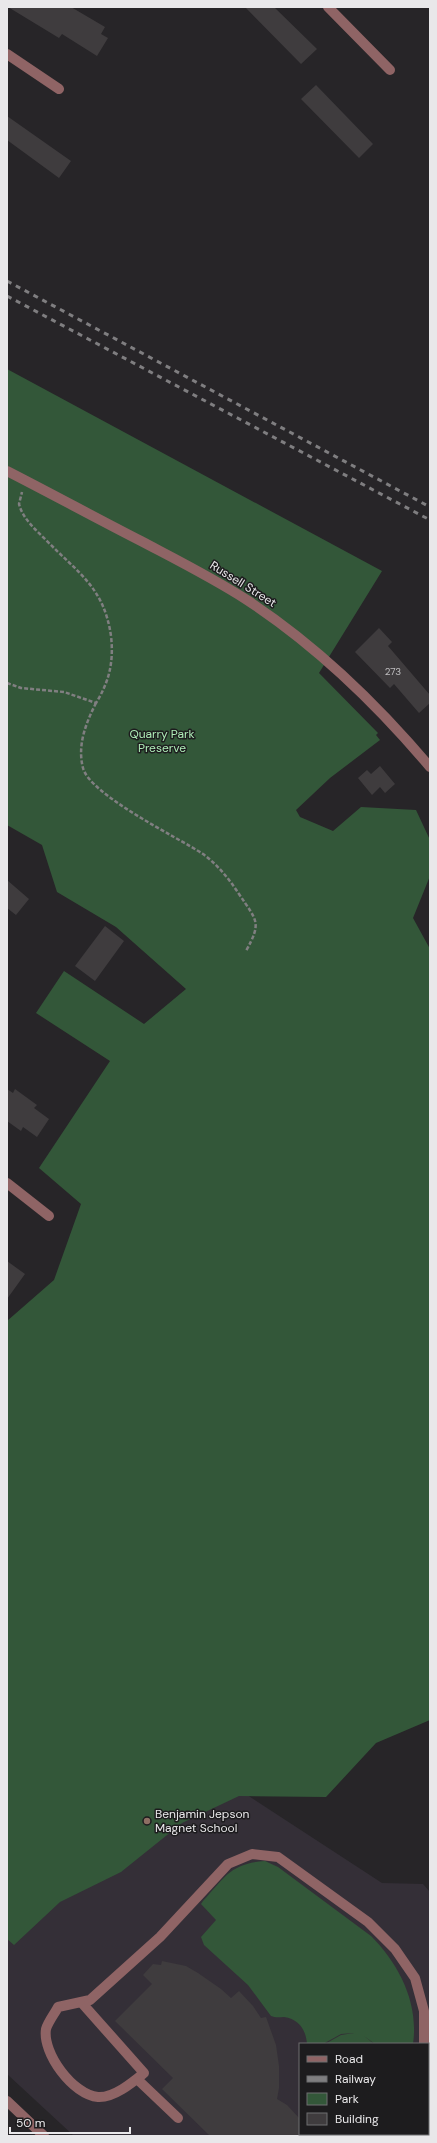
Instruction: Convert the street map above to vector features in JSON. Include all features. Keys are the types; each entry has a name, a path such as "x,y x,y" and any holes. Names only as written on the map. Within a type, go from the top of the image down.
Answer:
{"street":[{"path":"329,7 390,70"},
{"path":"7,54 60,89"},
{"name":"Russell Street","path":"7,471 204,575 268,615 315,650 356,686 396,726 430,766"},
{"path":"7,1183 49,1216"},
{"path":"81,2002 144,2073 125,2089 99,2097 78,2088 60,2071 48,2048 46,2028 58,2007 90,2000 160,1937 228,1864 252,1854 278,1857 368,1922 395,1949 415,1978 424,2012 424,2043"},
{"path":"137,2079 178,2118"},
{"path":"7,2101 44,2136"}],"path":[{"path":"27,481 19,498 21,511 34,529 76,569 94,589 106,611 112,660 106,685 87,723 81,744 83,769 92,781 118,804 204,855 224,873 256,920 256,931 246,951"},
{"path":"7,683 21,688 64,692 96,703"}],"shaded area":[{"name":"Benjamin Jepson Magnet School","path":"7,1547 221,1778 382,1883 423,1884 430,1892 430,2136 74,2136 7,2074"}],"green space":[{"name":"Quarry Park Preserve","path":"7,369 382,571 319,673 378,733 376,735 380,740 330,778 296,810 300,817 333,831 361,807 416,810 430,840 430,876 413,918 430,949 430,1720 376,1743 326,1797 239,1796 182,1823 121,1872 60,1902 14,1945 7,1939 7,1321 54,1280 81,1204 39,1168 110,1061 36,1013 64,971 144,1024 186,989 116,927 57,892 42,845 7,825"},
{"path":"265,1861 278,1867 371,1936 381,1947 398,1972 410,1999 413,2014 413,2043 374,2043 364,2036 353,2033 341,2034 325,2043 307,2043 305,2034 298,2023 289,2018 271,2016 248,1985 204,1945 201,1937 216,1920 201,1904 223,1878 236,1868 253,1862"},
{"path":"354,2033 364,2036 373,2043 327,2043 341,2035"}],"building":[{"path":"8,7 71,7 105,27 101,34 108,38 97,56 62,34 59,38"},
{"path":"245,7 274,7 317,49 301,64"},
{"path":"316,85 373,144 359,158 301,99"},
{"path":"7,116 71,161 59,178 7,140"},
{"path":"379,628 392,642 388,646 430,695 430,703 419,713 394,684 390,688 355,652"},
{"path":"380,766 395,784 385,793 380,787 372,795 358,778 367,770 371,774"},
{"path":"7,880 29,899 16,915 7,908"},
{"path":"105,926 124,941 95,981 75,966"},
{"path":"7,1089 13,1093 15,1089 37,1105 34,1108 49,1119 37,1137 23,1127 21,1131 7,1121"},
{"path":"7,1261 25,1274 7,1299"},
{"path":"162,1961 186,1966 221,1989 231,1998 239,1991 253,2006 261,2018 266,2017 276,2045 279,2066 279,2088 277,2099 287,2105 299,2118 300,2136 210,2136 162,2089 173,2078 115,2021 152,1984 143,1975 153,1964 161,1965"}],"railway":[{"path":"7,281 430,507"},
{"path":"7,296 430,520"}],"place":[{"name":"Benjamin Jepson Magnet School","path":"147,1821"}]}
